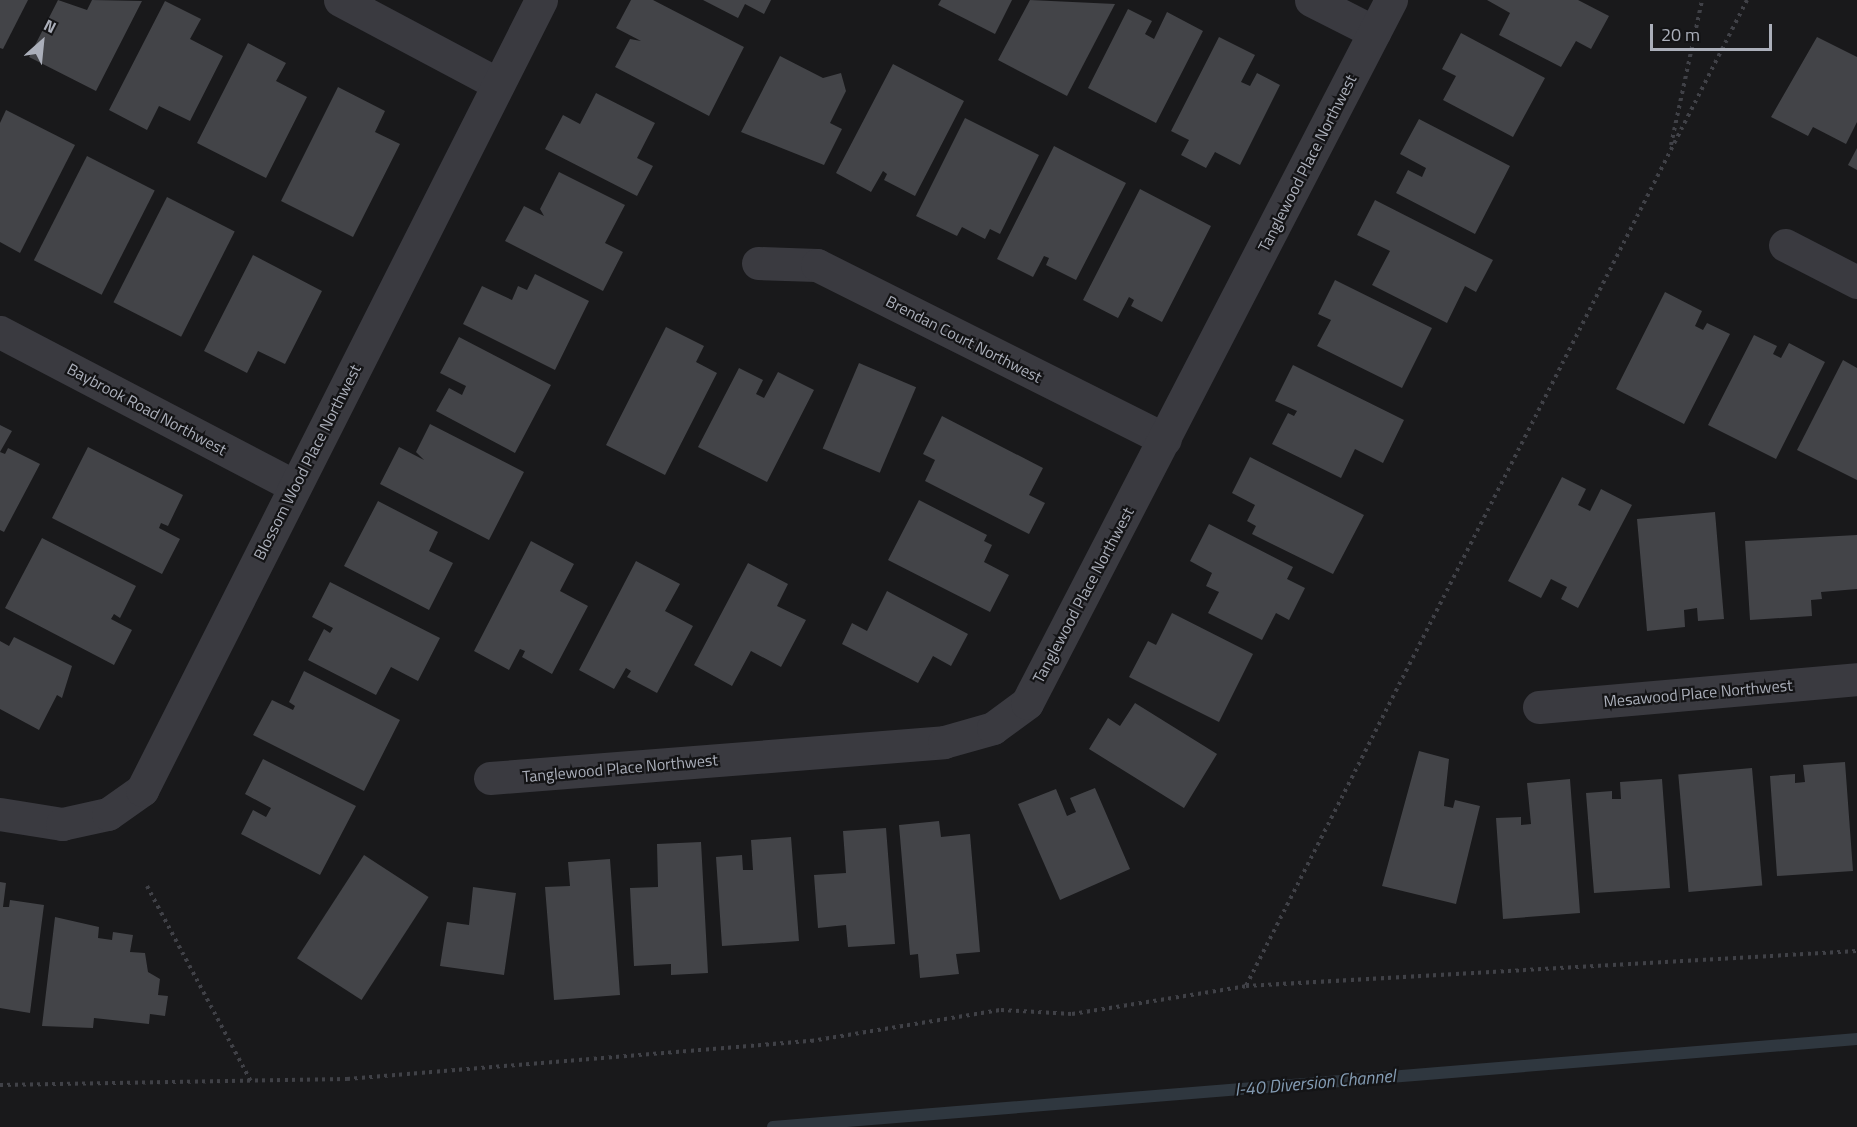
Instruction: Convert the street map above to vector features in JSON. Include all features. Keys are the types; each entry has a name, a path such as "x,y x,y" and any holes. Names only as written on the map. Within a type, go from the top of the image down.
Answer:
{"street":[{"path":"340,0 498,84"},
{"name":"Blossom Wood Place Northwest","path":"0,814 62,824 108,814 142,790 541,0"},
{"path":"1311,0 1374,32"},
{"name":"Tanglewood Place Northwest","path":"490,778 944,742 993,728 1027,703 1391,0"},
{"path":"1785,245 1857,282"},
{"name":"Brendan Court Northwest","path":"758,263 818,265 1165,439"},
{"name":"Baybrook Road Northwest","path":"0,332 294,486"},
{"name":"Mesawood Place Northwest","path":"1539,707 1857,679"}],"path":[{"path":"1670,152 1702,0"},
{"path":"1246,986 1747,0"},
{"path":"147,886 251,1082"},
{"path":"0,1085 251,1082 811,1041 1001,1010 1072,1014 1246,986 1857,951"}],"building":[{"path":"0,0 28,0 3,49 0,48"},
{"path":"58,0 87,10 92,0 142,1 96,91 29,57"},
{"path":"631,0 653,0 744,47 709,116 615,67 630,39 641,41 616,28"},
{"path":"703,0 771,0 764,14 745,4 738,18"},
{"path":"941,0 1012,0 995,34 938,5"},
{"path":"1030,0 1115,4 1067,96 998,60"},
{"path":"1487,0 1578,0 1609,16 1591,49 1576,41 1561,67 1499,35 1510,13"},
{"path":"165,1 201,19 190,39 223,56 190,121 159,106 147,130 109,110"},
{"path":"1128,9 1152,21 1145,34 1154,39 1167,12 1203,31 1156,123 1088,88"},
{"path":"1461,33 1545,78 1513,137 1443,100 1456,76 1442,69"},
{"path":"1219,37 1255,55 1241,82 1250,86 1257,73 1280,85 1240,165 1215,152 1206,168 1181,155 1189,140 1171,131"},
{"path":"1817,37 1857,57 1857,122 1846,144 1813,127 1808,136 1771,117"},
{"path":"248,43 286,63 276,81 307,97 266,178 197,143"},
{"path":"780,56 823,78 841,73 846,91 830,123 842,129 824,165 741,132"},
{"path":"893,64 964,101 915,196 884,180 887,174 883,171 871,192 836,173"},
{"path":"338,87 385,111 375,132 400,144 353,237 281,201"},
{"path":"596,93 655,123 637,158 653,166 637,196 545,149 563,115 580,124"},
{"path":"6,110 75,145 20,253 0,242 0,123"},
{"path":"965,118 1039,155 1000,234 990,229 985,239 962,227 957,236 916,216"},
{"path":"1419,119 1510,166 1475,234 1396,193 1408,170 1422,177 1426,168 1400,154"},
{"path":"1054,146 1126,183 1076,280 1046,265 1049,258 1044,256 1033,277 997,259"},
{"path":"1857,148 1857,170 1848,165"},
{"path":"87,156 155,191 102,295 34,260"},
{"path":"559,172 625,205 605,243 623,252 603,291 505,241 524,206 544,216 540,209"},
{"path":"1140,189 1211,226 1162,322 1131,306 1134,300 1129,297 1118,318 1083,300"},
{"path":"167,197 235,232 181,337 113,302"},
{"path":"1375,200 1493,260 1476,292 1465,286 1447,323 1372,285 1390,251 1357,235"},
{"path":"253,255 322,291 285,364 258,351 247,373 204,351"},
{"path":"535,274 589,301 555,370 463,324 482,286 512,300 518,286 527,290"},
{"path":"1335,280 1432,328 1402,388 1317,346 1331,320 1318,314"},
{"path":"1665,292 1702,311 1695,326 1703,330 1707,323 1730,334 1684,424 1616,389"},
{"path":"666,327 704,346 696,362 717,373 665,475 606,445"},
{"path":"1754,335 1777,346 1773,354 1781,358 1789,343 1825,362 1776,459 1708,425"},
{"path":"459,337 551,385 515,453 436,411 449,388 462,395 466,386 440,373"},
{"path":"1843,360 1857,368 1857,480 1797,450"},
{"path":"859,363 916,387 880,473 823,449"},
{"path":"1293,365 1404,420 1383,463 1355,449 1341,478 1272,444 1288,413 1294,416 1297,411 1275,401"},
{"path":"739,368 763,380 756,394 764,398 778,372 814,390 767,482 698,447"},
{"path":"942,416 1043,468 1029,495 1045,503 1029,534 925,481 935,460 923,454"},
{"path":"430,424 524,472 489,540 380,484 399,447 424,460 416,452"},
{"path":"0,425 12,431 0,452"},
{"path":"88,447 183,495 168,526 161,523 159,528 180,539 162,574 52,518"},
{"path":"8,448 40,464 4,532 0,530 0,452 5,454"},
{"path":"1250,457 1364,515 1333,574 1252,534 1256,526 1247,521 1255,505 1232,493"},
{"path":"1562,477 1586,489 1578,505 1590,511 1601,489 1632,505 1578,608 1561,599 1567,587 1551,579 1541,598 1508,581"},
{"path":"919,500 987,535 984,541 992,545 984,562 1009,575 990,612 888,560"},
{"path":"378,501 438,532 429,551 453,563 429,610 344,566"},
{"path":"1715,512 1724,619 1698,621 1697,608 1684,610 1685,627 1647,631 1637,519"},
{"path":"1209,524 1293,567 1287,579 1305,588 1289,620 1276,613 1262,640 1208,613 1219,592 1206,586 1212,573 1190,561"},
{"path":"1857,535 1857,589 1821,592 1822,599 1811,600 1812,616 1750,620 1745,541"},
{"path":"42,538 136,586 120,618 114,614 111,619 132,630 114,665 5,608"},
{"path":"531,541 574,564 560,591 588,606 552,674 522,657 525,651 520,649 509,670 474,651"},
{"path":"636,561 680,584 665,611 693,626 657,693 627,677 631,671 626,668 614,689 579,670"},
{"path":"748,563 788,584 777,606 806,620 781,667 751,651 732,686 694,665"},
{"path":"330,582 440,638 418,681 391,667 376,695 308,660 324,629 330,633 333,628 312,617"},
{"path":"887,591 968,634 951,666 933,656 918,683 842,644 852,623 867,631"},
{"path":"1172,613 1253,654 1219,722 1129,677 1148,641 1156,645"},
{"path":"14,637 72,666 62,698 57,695 39,730 0,709 0,641 9,646"},
{"path":"304,671 400,720 364,791 253,735 272,700 293,710 295,706 289,702"},
{"path":"1135,703 1217,754 1184,808 1089,749 1108,718 1120,726"},
{"path":"1419,751 1449,759 1444,806 1453,808 1455,800 1480,806 1456,904 1382,886"},
{"path":"263,759 356,806 320,875 241,834 253,810 266,817 271,808 245,794"},
{"path":"1845,762 1853,871 1777,876 1770,776 1795,774 1795,783 1805,782 1803,765"},
{"path":"1752,768 1762,886 1689,892 1678,774"},
{"path":"1570,779 1580,913 1503,919 1496,818 1521,817 1521,825 1531,824 1527,783"},
{"path":"1662,779 1670,888 1594,893 1586,793 1612,791 1612,799 1621,799 1620,782"},
{"path":"1095,788 1130,869 1060,900 1018,804 1056,789 1067,816 1076,812 1070,798"},
{"path":"939,821 941,837 970,834 980,952 956,954 959,974 920,978 918,954 910,955 899,825"},
{"path":"886,828 895,944 848,947 846,925 818,928 814,875 846,873 843,831"},
{"path":"791,837 799,941 722,946 716,857 742,855 743,870 753,870 751,840"},
{"path":"701,842 708,973 671,975 671,964 634,966 630,888 658,887 657,844"},
{"path":"364,855 429,897 362,1000 297,958"},
{"path":"610,859 620,995 554,1000 545,887 570,886 568,862"},
{"path":"0,882 6,883 3,907 9,907 10,900 44,905 30,1013 0,1008"},
{"path":"473,887 516,893 504,975 440,966 447,922 469,925"},
{"path":"55,917 99,927 98,938 112,940 113,932 133,935 130,952 145,953 148,972 160,979 158,995 168,996 165,1016 150,1014 149,1024 94,1018 93,1028 42,1026"}],"waterway":[{"name":"I-40 Diversion Channel","path":"773,1127 1857,1039"}]}
